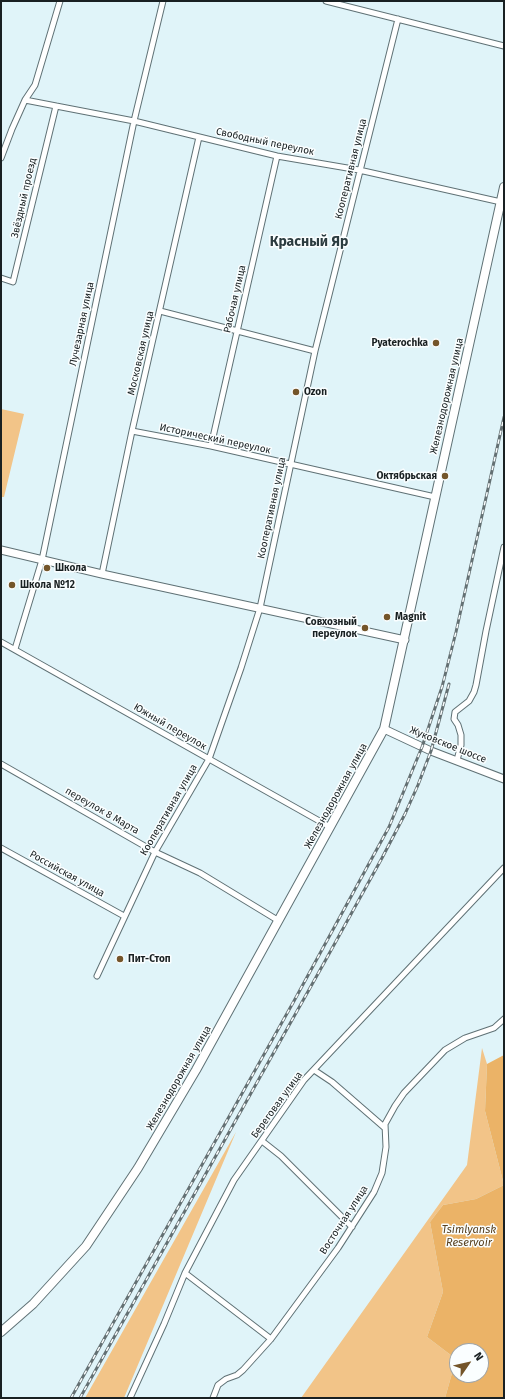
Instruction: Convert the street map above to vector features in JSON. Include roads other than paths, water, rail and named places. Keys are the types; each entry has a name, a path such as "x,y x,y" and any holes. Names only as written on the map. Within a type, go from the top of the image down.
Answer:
{"main road":[{"name":"Железнодорожная улица","path":"1,1332 33,1304 86,1246 138,1168 196,1070 384,729 405,640 435,496 504,187"}],"street":[{"path":"1,158 12,129 35,85 60,1"},
{"name":"Лучезарная улица","path":"15,649 42,560 134,121 163,1"},
{"path":"326,1 504,46"},
{"name":"Кооперативная улица","path":"97,976 155,852 209,759 260,608 315,351 359,170 398,19"},
{"name":"Свободный переулок","path":"26,100 134,121 276,156 359,170 500,202"},
{"name":"Звёздный проезд","path":"1,278 14,282 56,106"},
{"name":"Московская улица","path":"102,574 132,431 199,137"},
{"name":"Рабочая улица","path":"211,446 276,156"},
{"path":"160,311 315,351"},
{"name":"Исторический переулок","path":"132,431 211,446 290,465 435,496"},
{"path":"457,760 461,745 461,736 458,724 454,718 455,712 469,701 474,692 504,547"},
{"path":"1,550 102,574 405,640"},
{"name":"Южный переулок","path":"1,642 330,827"},
{"name":"Жуковское шоссе","path":"384,729 431,751 504,779"},
{"name":"переулок 8 Марта","path":"1,764 155,852 200,873 279,921"},
{"name":"Российская улица","path":"1,848 124,916"},
{"name":"Береговая улица","path":"130,1398 164,1324 185,1273 234,1180 304,1080 504,868"},
{"name":"Восточная улица","path":"212,1398 218,1385 226,1379 237,1375 243,1370 271,1339 352,1227 380,1180 386,1147 385,1124 404,1093 445,1050 465,1038 494,1028 504,1019"},
{"path":"314,1070 332,1082 385,1128"},
{"path":"262,1141 281,1156 352,1227"},
{"path":"185,1273 271,1339"}],"water":[{"path":"504,1055 504,1185 485,1111 487,1064"},
{"name":"Tsimlyansk Reservoir","path":"504,1185 504,1398 445,1398 449,1383 489,1383 489,1343 449,1343 449,1354 427,1337 443,1292 430,1222 443,1205 476,1199"}],"railway":[{"path":"71,1398 294,1001 389,827 422,747 442,687 456,632 504,417"},
{"path":"80,1398 324,963 405,814 431,751 449,684"}],"place":[{"name":"Pyaterochka","path":"436,343"},
{"name":"Ozon","path":"296,392"},
{"name":"Октябрьская","path":"445,476"},
{"name":"Школа","path":"47,568"},
{"name":"Школа №12","path":"12,585"},
{"name":"Magnit","path":"387,617"},
{"name":"Совхозный переулок","path":"365,628"},
{"name":"Пит-Стоп","path":"120,959"}],"district":[{"name":"Красный Яр","path":"309,242"}]}
